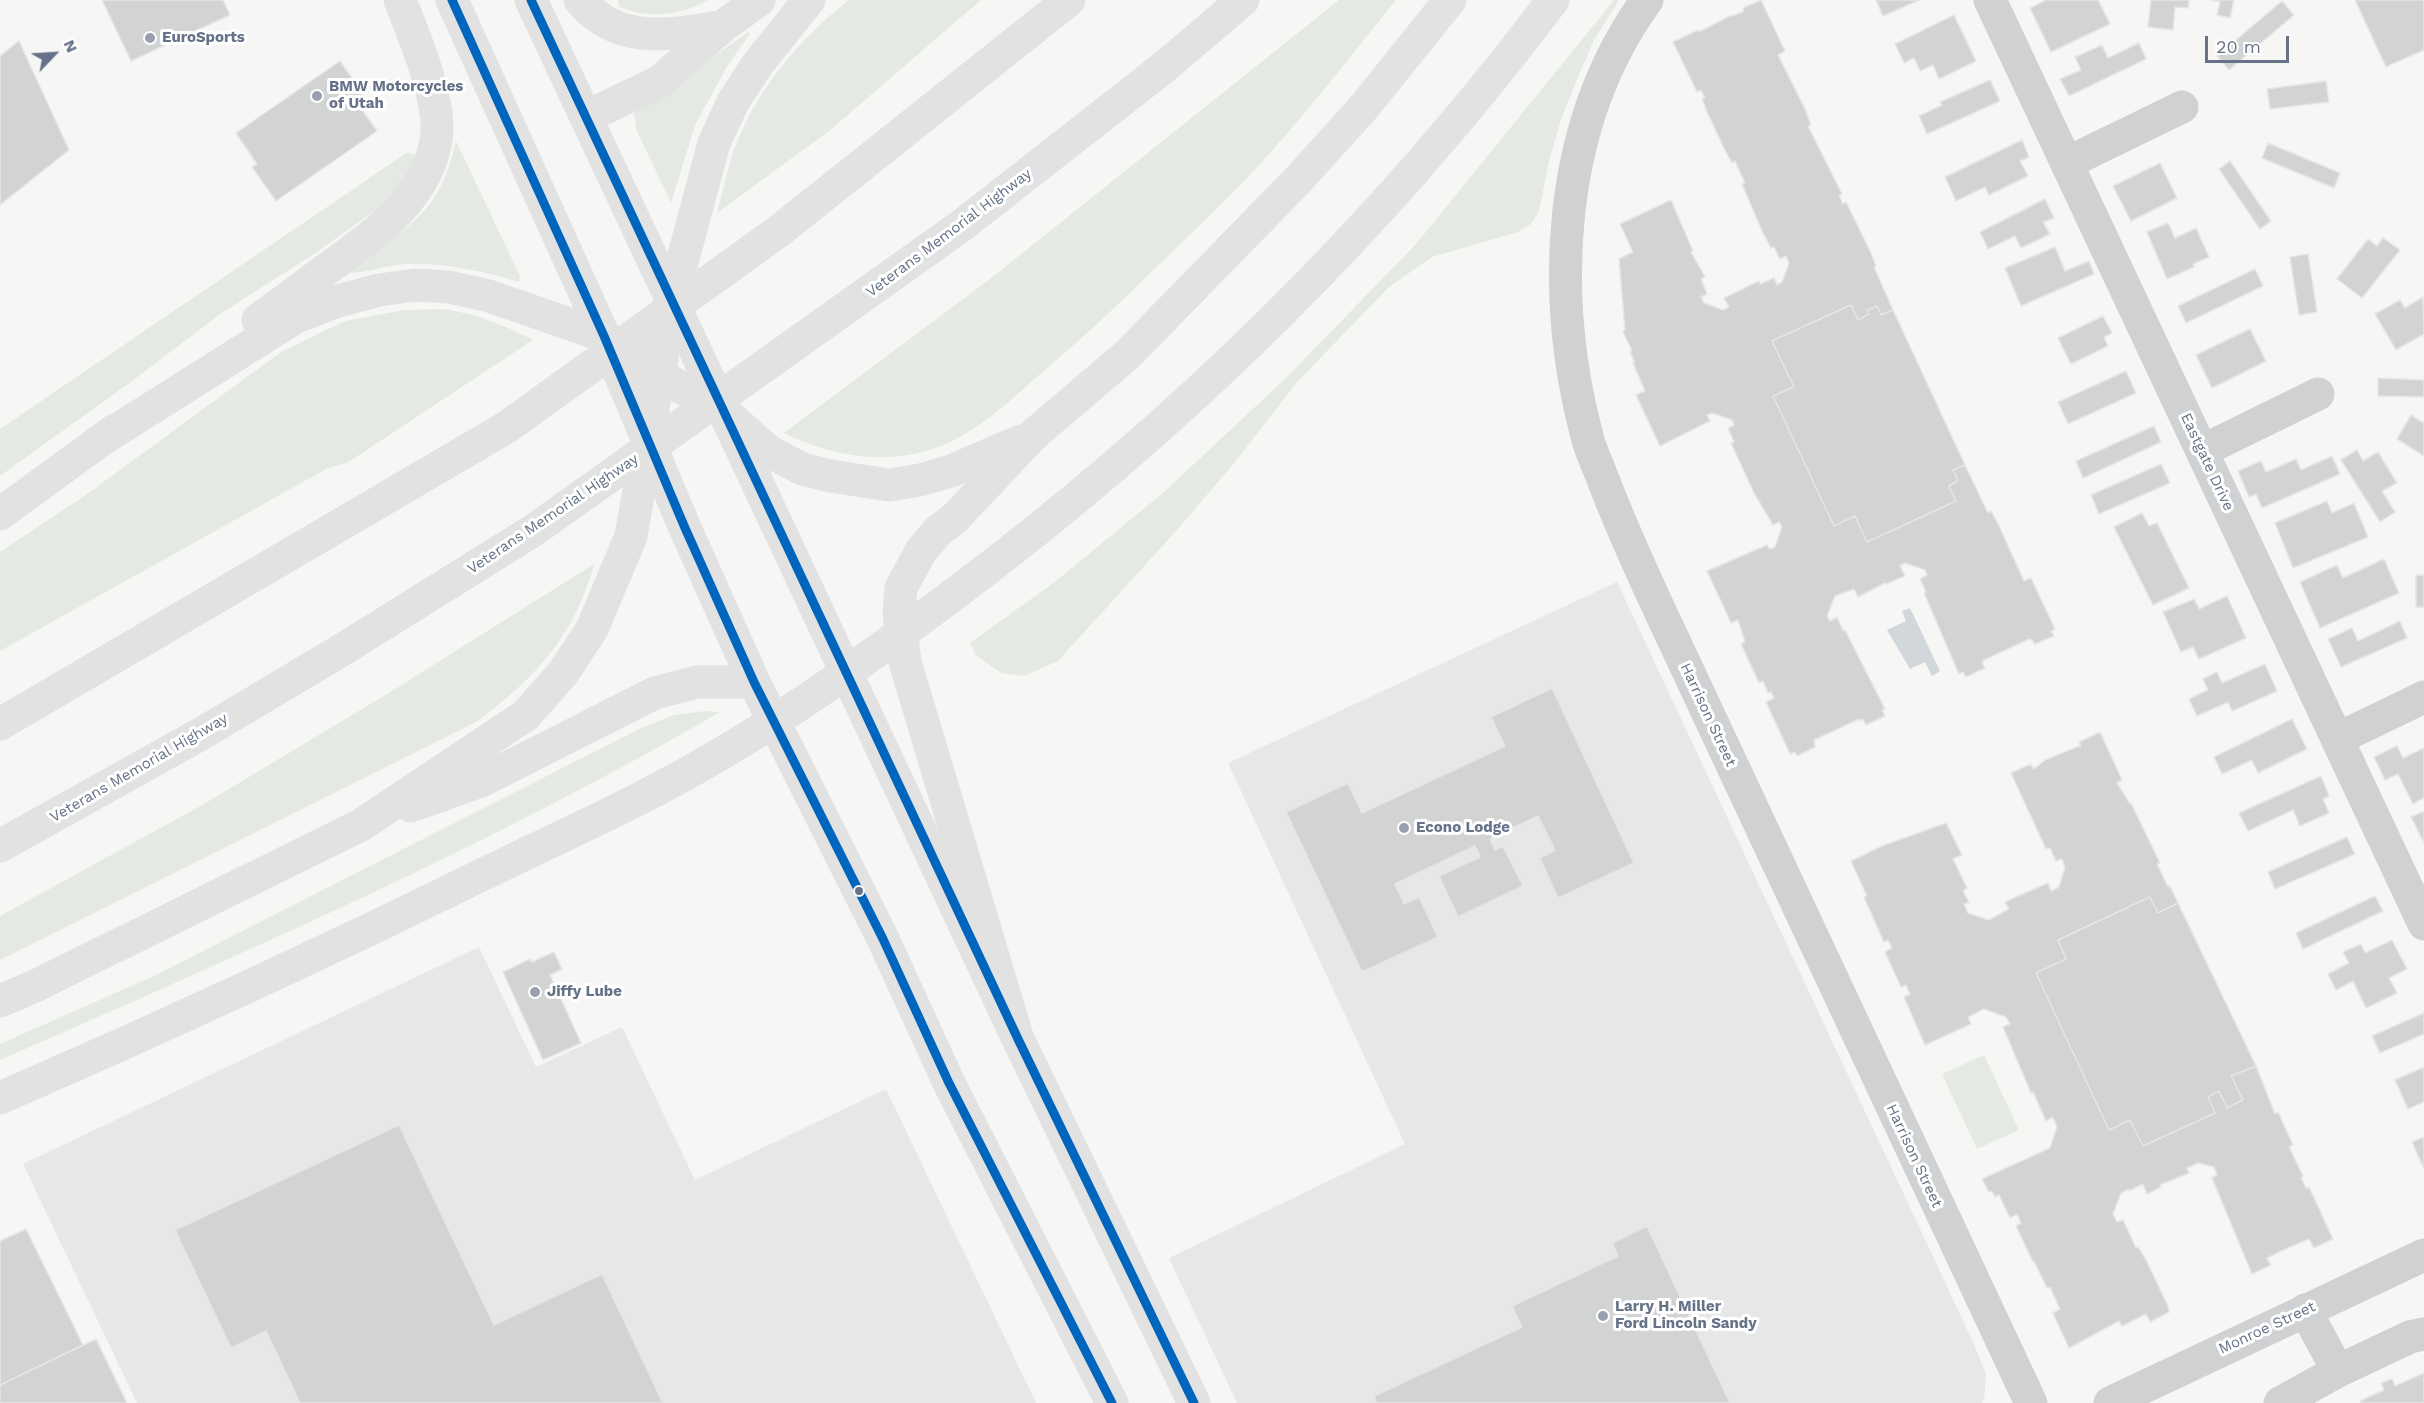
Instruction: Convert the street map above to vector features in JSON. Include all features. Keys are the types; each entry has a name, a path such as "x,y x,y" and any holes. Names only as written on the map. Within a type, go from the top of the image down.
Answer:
{"main road":[{"path":"0,514 382,228 406,204 427,169 437,139 434,105 420,52 400,0"},
{"path":"452,0 604,336 685,528 754,682 883,939 949,1083 1113,1403"},
{"path":"531,0 1016,1033 1194,1403"},
{"path":"580,0 592,15 638,34 671,35 723,26"},
{"path":"586,117 659,82 723,26 759,0"},
{"path":"361,825 526,715 563,673 592,629 631,536 672,300 711,154 733,102 757,65 809,0"},
{"path":"0,724 507,427 779,231 1069,0"},
{"name":"Veterans Memorial Highway","path":"0,846 206,731 345,648 534,530 961,226 1163,68 1243,0"},
{"path":"1016,1033 905,662 899,613 901,588 921,551 937,532 956,517 1032,436 1127,355 1297,181 1364,107 1450,0"},
{"path":"0,1098 267,979 639,799 713,759 845,675 981,575 1120,461 1203,387 1283,310 1419,166 1482,91 1553,0"},
{"path":"99,442 296,317 379,290 415,285 449,287 489,296 604,336 658,374 728,416 768,450 802,469 830,476 889,485 920,480 951,471 1032,436"},
{"path":"0,1001 37,985 361,825 481,781 655,693 697,682 754,682"}],"street":[{"name":"Harrison Street","path":"1647,0 1606,69 1583,134 1569,202 1565,270 1571,356 1588,441 1620,525 2031,1403"},
{"name":"Eastgate Drive","path":"1990,0 2424,924"},
{"path":"2067,163 2182,107"},
{"path":"2202,451 2318,394"},
{"path":"2337,739 2424,698"},
{"name":"Monroe Street","path":"2110,1403 2424,1255"},
{"path":"2305,1310 2338,1371"},
{"path":"2280,1403 2338,1371 2410,1337 2424,1334"}],"shaded area":[{"path":"618,0 708,0 686,10 653,14 619,7"},
{"path":"849,0 981,0 829,131 717,213 732,156 752,111 765,90 795,50"},
{"path":"1339,0 1396,0 1302,117 1233,193 1094,326 992,415 946,444 929,450 892,457 837,452 784,433 990,279"},
{"path":"1614,0 1619,0 1594,40 1561,120 1549,161 1539,211 1531,224 1518,232 1432,257 1389,287 1298,381 1235,462 1176,531 1058,661 1024,676 1001,673 976,655 970,643 1056,581 1164,492 1287,377 1417,243"},
{"path":"748,32 750,34 728,65 695,125 671,203 636,129 634,113"},
{"path":"456,141 520,276 519,282 478,271 422,264 344,272 404,230 425,210 442,185"},
{"path":"408,152 415,155 406,180 377,209 314,254 223,312 0,476 0,429"},
{"path":"442,309 489,320 533,340 347,463 328,468 0,651 0,552 83,497 281,352 345,321 404,310"},
{"path":"594,564 576,612 551,653 518,688 478,721 0,960 0,916 204,804 392,691"},
{"path":"1617,582 1973,1342 1986,1374 1984,1399 1982,1403 1237,1403 1169,1258 1405,1144 1228,763"},
{"path":"1910,608 1940,671 1932,676 1925,662 1910,669 1887,630 1906,621 1902,611"},
{"path":"705,711 720,712 545,808 455,853 274,938 0,1060 0,1044 154,976 641,728 674,715"},
{"path":"479,947 536,1067 622,1027 695,1180 886,1089 1036,1403 137,1403 23,1164"},
{"path":"1984,1055 2019,1130 1977,1149 1942,1074"}],"building":[{"name":"EuroSports","path":"102,0 223,0 230,15 131,61"},
{"path":"1761,0 1785,51 1778,55 1805,109 1811,125 1808,126 1842,194 1839,196 1843,204 1846,202 1870,251 1876,266 1874,267 1893,310 1881,315 1877,306 1867,310 1869,314 1858,320 1851,305 1772,341 1794,387 1773,396 1834,526 1855,516 1867,542 1956,501 1949,486 1958,481 1953,470 1965,465 1988,513 1991,511 1999,526 2024,581 2031,578 2055,629 2051,631 2054,636 2035,644 2029,639 1984,660 1982,663 1985,668 1966,677 1963,672 1959,674 1924,593 1926,592 1920,579 1927,575 1925,570 1905,563 1900,566 1905,576 1858,597 1854,589 1835,596 1827,616 1830,621 1837,617 1843,631 1845,630 1885,709 1882,710 1885,716 1866,725 1863,719 1860,721 1859,719 1814,740 1815,747 1797,756 1795,752 1790,754 1766,702 1774,698 1771,692 1768,693 1763,681 1759,683 1741,644 1745,642 1738,620 1731,623 1707,571 1767,545 1770,549 1775,547 1782,527 1779,522 1773,525 1754,493 1731,443 1734,442 1728,428 1734,425 1732,420 1712,413 1707,415 1710,421 1660,446 1636,395 1645,391 1623,332 1625,330 1619,259 1633,252 1620,224 1671,200 1693,251 1691,252 1705,277 1701,279 1707,294 1701,297 1704,303 1723,310 1729,307 1724,298 1759,281 1760,284 1774,278 1777,285 1782,282 1789,263 1786,256 1780,259 1763,233 1742,184 1745,183 1735,161 1732,163 1724,148 1702,99 1705,98 1701,90 1697,92 1673,42 1744,11 1743,8"},
{"path":"1876,0 1919,0 1883,16"},
{"path":"2046,0 2098,0 2110,24 2051,52 2030,8"},
{"path":"2151,0 2189,0 2188,8 2175,7 2173,30 2148,27"},
{"path":"2211,0 2234,0 2230,18 2217,15 2220,2"},
{"path":"2355,0 2424,0 2424,50 2386,67"},
{"path":"2282,1 2294,15 2229,70 2217,56"},
{"path":"1954,15 1976,61 1939,79 1933,65 1920,71 1914,58 1904,63 1895,44"},
{"path":"19,41 69,150 0,205 0,56"},
{"path":"2139,43 2146,59 2069,96 2060,79 2081,70 2075,57 2102,45 2108,58"},
{"path":"340,61 363,94 355,100 377,131 276,201 252,167 257,164 236,133"},
{"path":"1990,80 2000,101 1927,134 1919,116 1942,105 1940,102"},
{"path":"2326,81 2329,102 2270,109 2267,89"},
{"path":"2022,140 2029,157 2020,161 2028,176 1989,195 1985,187 1956,201 1945,177"},
{"path":"2268,143 2340,173 2334,188 2262,158"},
{"path":"2230,161 2271,221 2260,229 2219,169"},
{"path":"2160,163 2177,198 2131,221 2113,186"},
{"path":"2045,199 2054,218 2043,222 2050,234 2021,248 2015,236 1988,249 1980,232"},
{"path":"2168,223 2175,238 2196,228 2209,257 2193,264 2194,267 2167,279 2147,232"},
{"path":"2383,238 2400,250 2362,298 2337,279 2368,239 2377,246"},
{"path":"2055,247 2065,271 2089,261 2094,274 2021,306 2005,268"},
{"path":"2308,254 2317,312 2299,315 2290,257"},
{"path":"2255,269 2263,286 2186,323 2178,306"},
{"path":"2423,297 2424,334 2396,350 2375,314 2400,300 2405,308"},
{"path":"1851,305 1858,320 1869,314 1867,310 1877,306 1881,315 1893,310 1965,465 1953,470 1958,481 1949,486 1956,501 1867,542 1855,516 1834,526 1773,396 1794,387 1772,341"},
{"path":"2103,316 2112,333 2104,337 2108,346 2071,364 2058,338"},
{"path":"2250,329 2266,361 2212,388 2196,355"},
{"path":"2126,371 2136,393 2068,424 2058,402"},
{"path":"2378,378 2424,380 2424,397 2378,396"},
{"path":"2411,415 2424,423 2424,456 2397,439"},
{"path":"2154,426 2161,442 2083,478 2076,461"},
{"path":"2357,450 2363,461 2378,452 2397,483 2382,491 2395,512 2380,522 2341,460"},
{"path":"2332,456 2340,474 2262,508 2256,494 2249,497 2238,471 2261,461 2266,472 2296,459 2301,470"},
{"path":"2161,464 2170,483 2099,514 2091,495"},
{"path":"2327,501 2332,513 2354,503 2368,537 2293,568 2275,523"},
{"path":"2142,513 2149,526 2157,523 2189,588 2153,605 2114,527"},
{"path":"2384,559 2399,593 2320,628 2300,582 2337,565 2343,578"},
{"path":"2416,575 2424,575 2424,607 2416,607"},
{"path":"2227,596 2246,638 2199,659 2193,647 2181,652 2163,612 2194,599 2199,609"},
{"path":"2400,621 2407,638 2341,667 2328,639 2352,628 2358,641"},
{"path":"2265,664 2277,691 2232,711 2228,702 2197,716 2189,699 2208,690 2203,679 2217,672 2222,683"},
{"name":"Econo Lodge","path":"1552,688 1634,863 1558,898 1540,858 1555,850 1538,816 1490,839 1495,850 1503,846 1523,886 1458,917 1439,876 1480,857 1475,846 1395,884 1404,904 1419,897 1438,937 1362,972 1286,812 1348,783 1362,813 1505,746 1491,717"},
{"path":"2292,719 2307,749 2258,773 2252,760 2222,774 2214,757"},
{"path":"2100,732 2122,780 2117,783 2131,803 2160,863 2157,864 2178,903 2158,913 2150,897 2058,940 2066,959 2036,973 2109,1130 2130,1120 2143,1146 2215,1113 2208,1097 2219,1091 2227,1108 2243,1100 2231,1076 2256,1066 2275,1114 2278,1112 2293,1145 2289,1147 2303,1176 2301,1178 2306,1188 2309,1187 2333,1239 2314,1248 2309,1239 2281,1251 2267,1258 2271,1265 2252,1274 2212,1178 2217,1175 2214,1167 2198,1163 2187,1168 2189,1173 2160,1185 2161,1187 2147,1194 2143,1184 2129,1191 2129,1189 2121,1193 2113,1214 2117,1222 2123,1220 2136,1248 2138,1247 2146,1260 2169,1312 2150,1322 2146,1314 2122,1326 2119,1321 2069,1348 2053,1313 2060,1309 2050,1287 2047,1288 2033,1262 2016,1226 2021,1223 2017,1214 2010,1218 1999,1195 1995,1197 1992,1191 1989,1192 1982,1179 2050,1148 2057,1127 2053,1117 2046,1121 2033,1092 2031,1093 2003,1027 2010,1024 2006,1017 1984,1009 1968,1017 1971,1024 1925,1045 1904,997 1910,994 1906,985 1901,987 1885,952 1892,948 1888,940 1884,942 1851,861 1882,846 1946,823 1962,855 1953,859 1967,888 1963,891 1969,902 1964,904 1968,913 1989,920 2009,909 2005,902 2048,883 2051,891 2059,887 2065,867 2062,859 2056,861 2050,848 2046,849 2011,773 2031,764 2034,769 2045,760 2081,747 2079,742"},
{"path":"2397,746 2403,758 2424,748 2424,798 2413,804 2398,774 2385,780 2374,757"},
{"path":"2321,776 2329,796 2323,799 2329,813 2300,826 2293,810 2248,831 2239,813"},
{"path":"2424,811 2424,843 2411,817"},
{"path":"2347,837 2355,854 2275,889 2268,872"},
{"path":"2375,896 2383,911 2303,949 2296,933"},
{"path":"2150,897 2158,913 2178,903 2256,1066 2231,1076 2243,1100 2227,1108 2219,1091 2208,1097 2215,1113 2143,1146 2130,1120 2109,1130 2036,973 2066,959 2058,940"},
{"path":"2392,940 2407,969 2389,978 2397,993 2366,1008 2353,981 2336,990 2328,974 2349,963 2343,952 2361,944 2365,953"},
{"name":"Jiffy Lube","path":"554,952 562,969 550,975 581,1043 543,1060 503,972 530,959 532,962"},
{"path":"2424,1013 2424,1034 2380,1053 2372,1036"},
{"path":"2424,1067 2424,1102 2408,1109 2395,1080"},
{"path":"399,1125 494,1325 602,1274 663,1403 300,1403 266,1331 231,1348 175,1230"},
{"path":"2424,1137 2424,1169 2412,1142"},
{"name":"Larry H. Miller Ford Lincoln Sandy","path":"1647,1226 1730,1403 1377,1403 1374,1396 1522,1327 1512,1306 1618,1256 1612,1243"},
{"path":"26,1229 83,1345 0,1385 0,1241"},
{"path":"96,1339 127,1403 0,1403 0,1385"},
{"path":"2424,1373 2424,1403 2361,1403 2360,1401 2384,1390 2381,1383 2392,1379 2395,1386"}],"transit line":[{"path":"452,0 604,336 685,528 754,682 883,939 949,1083 1112,1403"},
{"path":"531,0 1018,1039 1194,1403"}],"place":[{"name":"EuroSports","path":"150,38"},
{"name":"BMW Motorcycles of Utah","path":"317,96"},
{"name":"Econo Lodge","path":"1404,828"},
{"name":"Jiffy Lube","path":"535,992"},
{"name":"Larry H. Miller Ford Lincoln Sandy","path":"1603,1316"}]}
